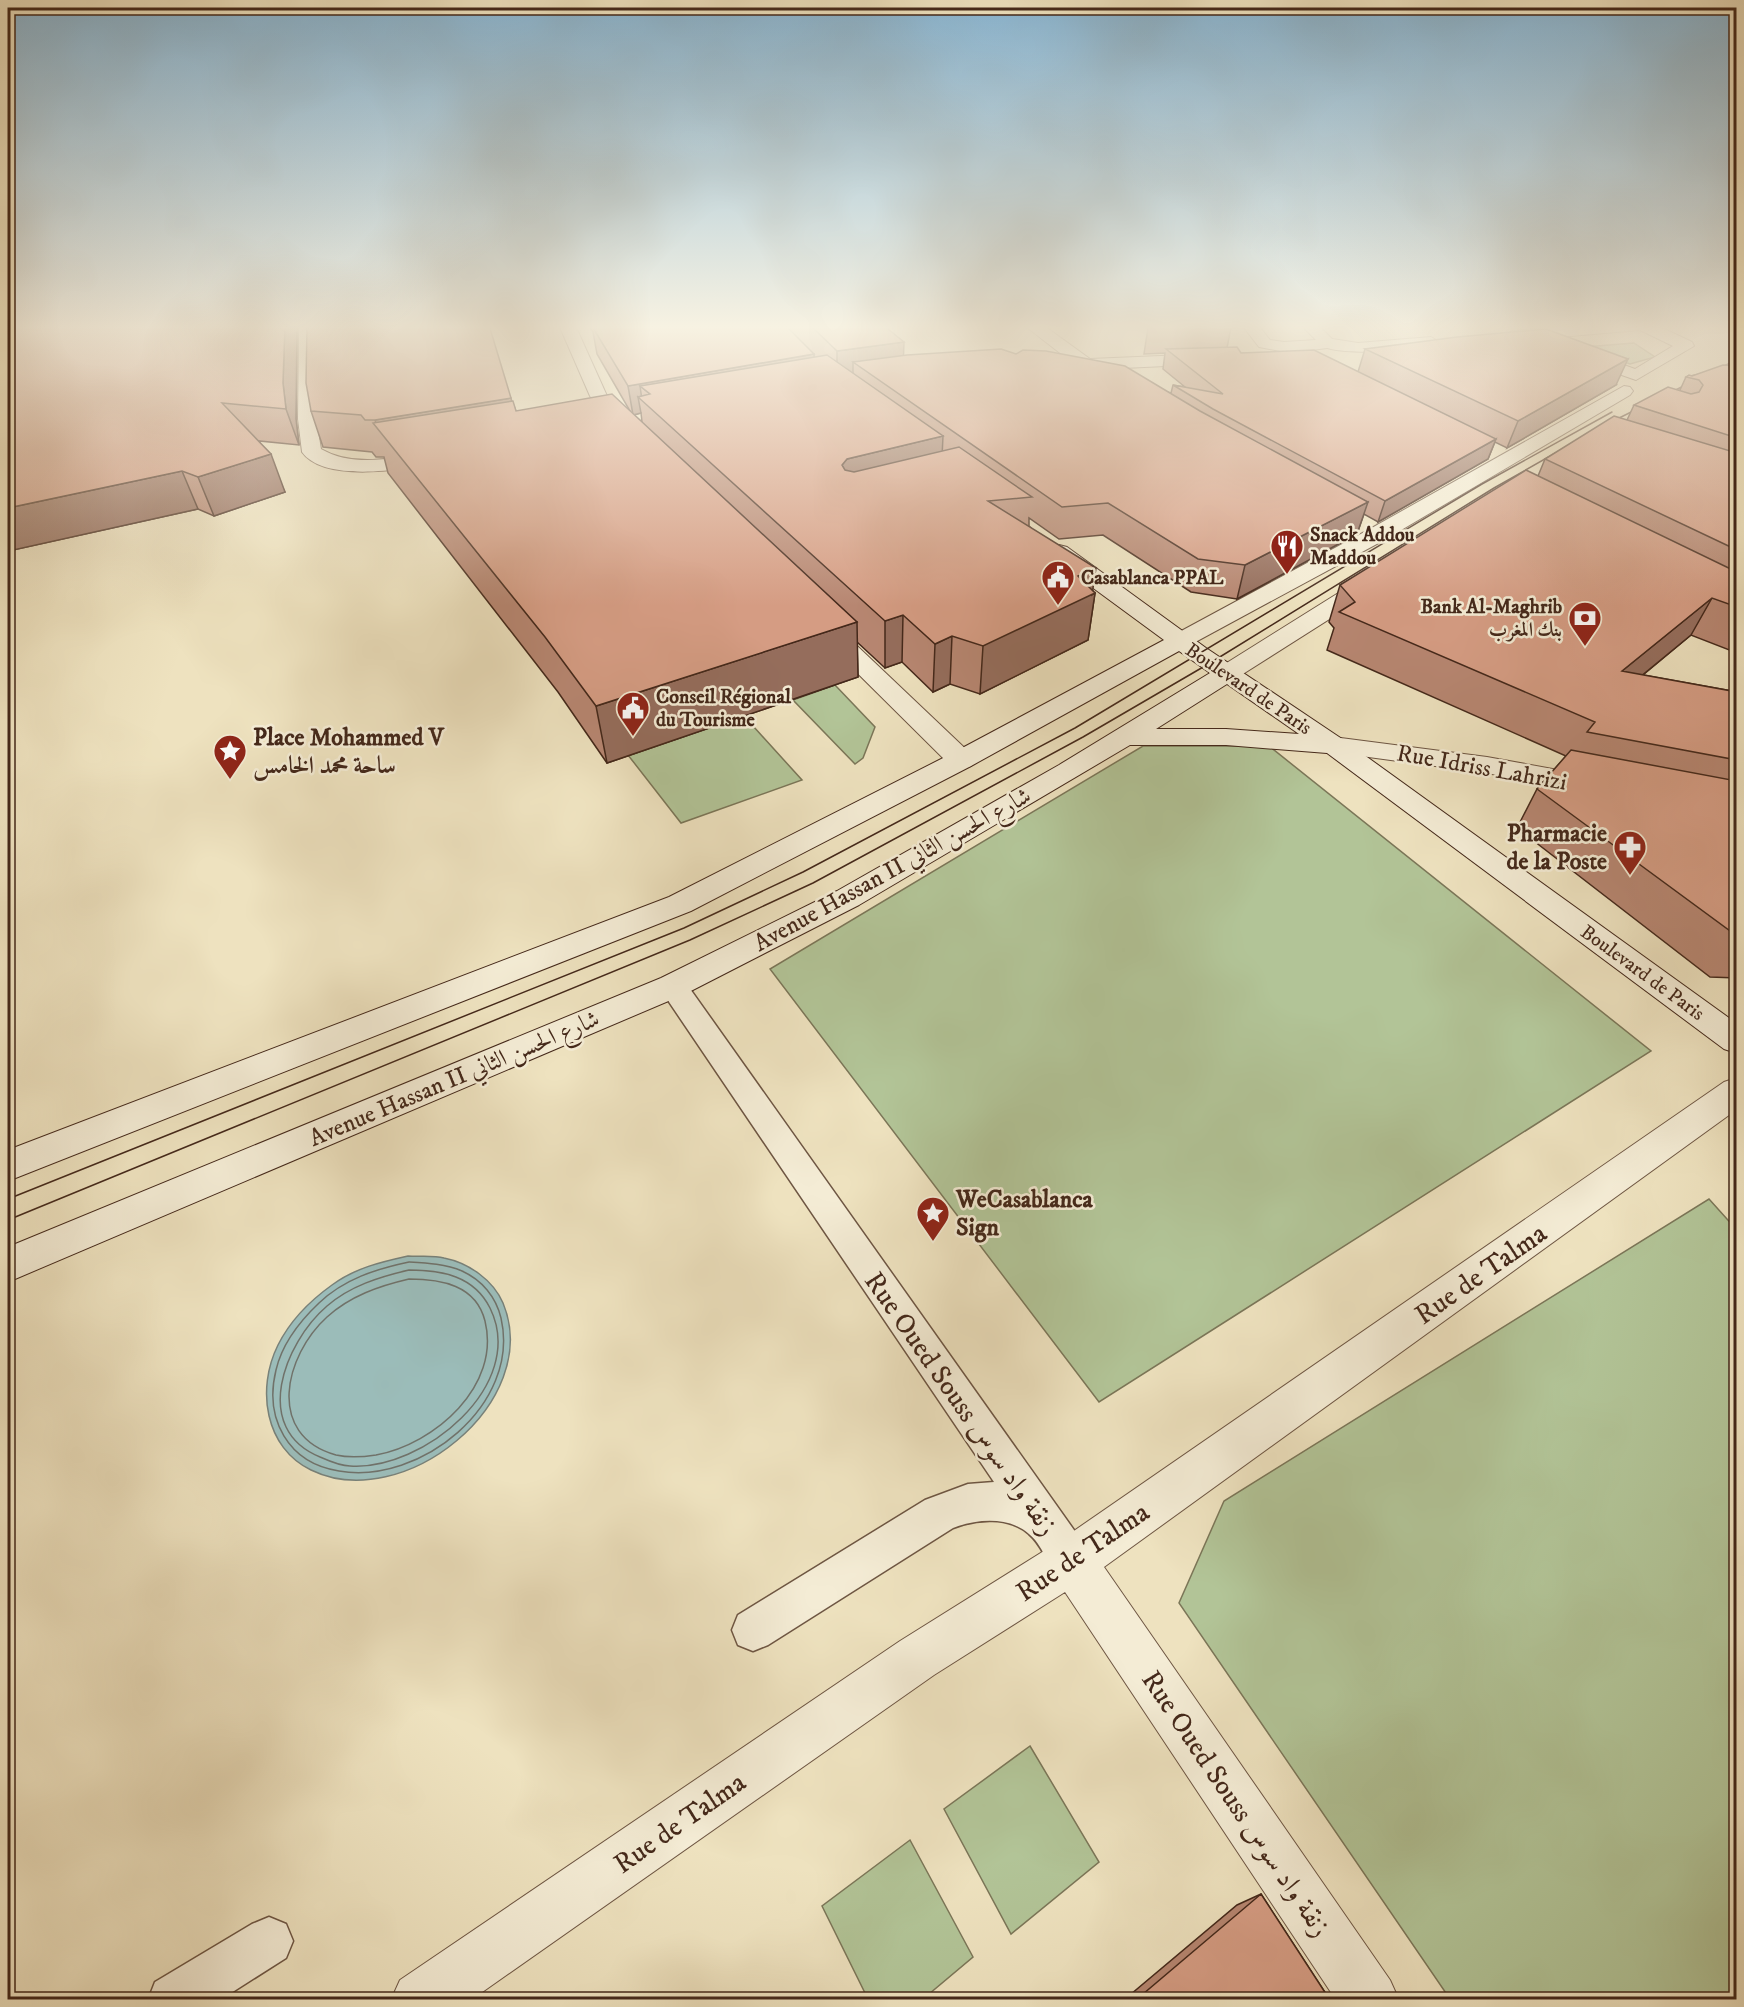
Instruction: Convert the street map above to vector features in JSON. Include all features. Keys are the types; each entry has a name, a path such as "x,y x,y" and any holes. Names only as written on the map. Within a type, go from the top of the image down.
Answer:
{"street":[{"path":"307,419 312,452 330,461 355,466 390,465 445,456"},
{"path":"606,419 608,428 643,451"},
{"path":"8,1166 680,904 961,760 1378,534 1577,419"},
{"path":"608,428 640,422"},
{"path":"1487,448 1508,458"},
{"path":"1358,523 1378,534"},
{"name":"Boulevard de Paris","path":"1047,543 1226,674 1333,745 1737,1040"},
{"name":"Avenue Hassan II شارع الحسن الثاني","path":"8,1265 673,986 848,898 1123,738 1393,568"},
{"path":"815,618 961,760"},
{"name":"Rue Idriss Lahrizi","path":"1123,738 1210,735 1261,737 1487,765 1612,789"},
{"name":"Rue de Talma","path":"420,2000 918,1658 1072,1561 1737,1092"},
{"name":"Rue Oued Souss زنقة واد سوس","path":"1072,1561 1370,2000"}],"lane":[{"name":"Rue Oued Souss زنقة واد سوس","path":"673,986 1072,1561"},
{"path":"753,1630 939,1514 963,1503 986,1499 1008,1502 1042,1519"},
{"path":"173,2000 269,1941"}],"green space":[{"path":"835,685 875,727 863,758 855,764 793,700"},
{"path":"744,716 802,780 681,823 628,755"},
{"path":"1143,746 1269,746 1651,1051 1099,1402 770,969"},
{"path":"1709,1199 1736,1229 1736,1999 1450,1999 1179,1603 1224,1501"},
{"path":"1030,1746 1099,1862 1011,1934 944,1809"},
{"path":"910,1840 973,1957 923,1999 868,1999 822,1906"}],"water":[{"path":"408,1256 453,1260 471,1268 493,1287 503,1303 510,1340 503,1377 485,1411 457,1440 423,1463 386,1477 347,1480 311,1470 295,1460 283,1447 269,1416 267,1380 278,1345 302,1312 332,1285 359,1270"}],"building":[{"path":"8,419 237,419 271,454 198,477 182,471 8,508"},
{"path":"401,419 638,419 857,622 596,706 545,637 373,423"},
{"path":"662,419 918,419 943,436 847,459 842,465 845,470 854,472 959,447 1032,497 988,501 1096,568 1078,576 1095,593 983,646 952,636 935,644 903,615 885,621"},
{"path":"935,419 1214,419 1368,502 1245,565 1198,559 1108,503 1062,507"},
{"path":"1231,419 1454,419 1496,439 1385,501"},
{"path":"1610,419 1623,419 1737,453 1737,550 1545,459"},
{"path":"1677,419 1737,419 1737,438"},
{"path":"1526,470 1737,572 1737,607 1712,598 1622,671 1737,692 1737,760 1587,732 1595,722 1339,612 1355,602 1340,585"},
{"path":"1571,750 1737,781 1737,936 1537,789"},
{"path":"1261,1894 1330,2000 1136,2000"}],"tram line":[{"path":"8,1199 684,928 803,872 1075,728 1482,484 1600,419"},
{"path":"1605,425 1618,419"},
{"path":"8,1220 690,940 813,883 1083,737 1210,663 1494,488 1573,443"}],"place":[{"name":"Snack Addou Maddou","path":"1287,575"},
{"name":"Casablanca PPAL","path":"1058,606"},
{"name":"Bank Al-Maghrib بنك المغرب","path":"1585,647"},
{"name":"Conseil Régional du Tourisme","path":"633,737"},
{"name":"Place Mohammed V ساحة محمد الخامس","path":"230,780"},
{"name":"Pharmacie de la Poste","path":"1630,876"},
{"name":"WeCasablanca Sign","path":"933,1242"}]}
